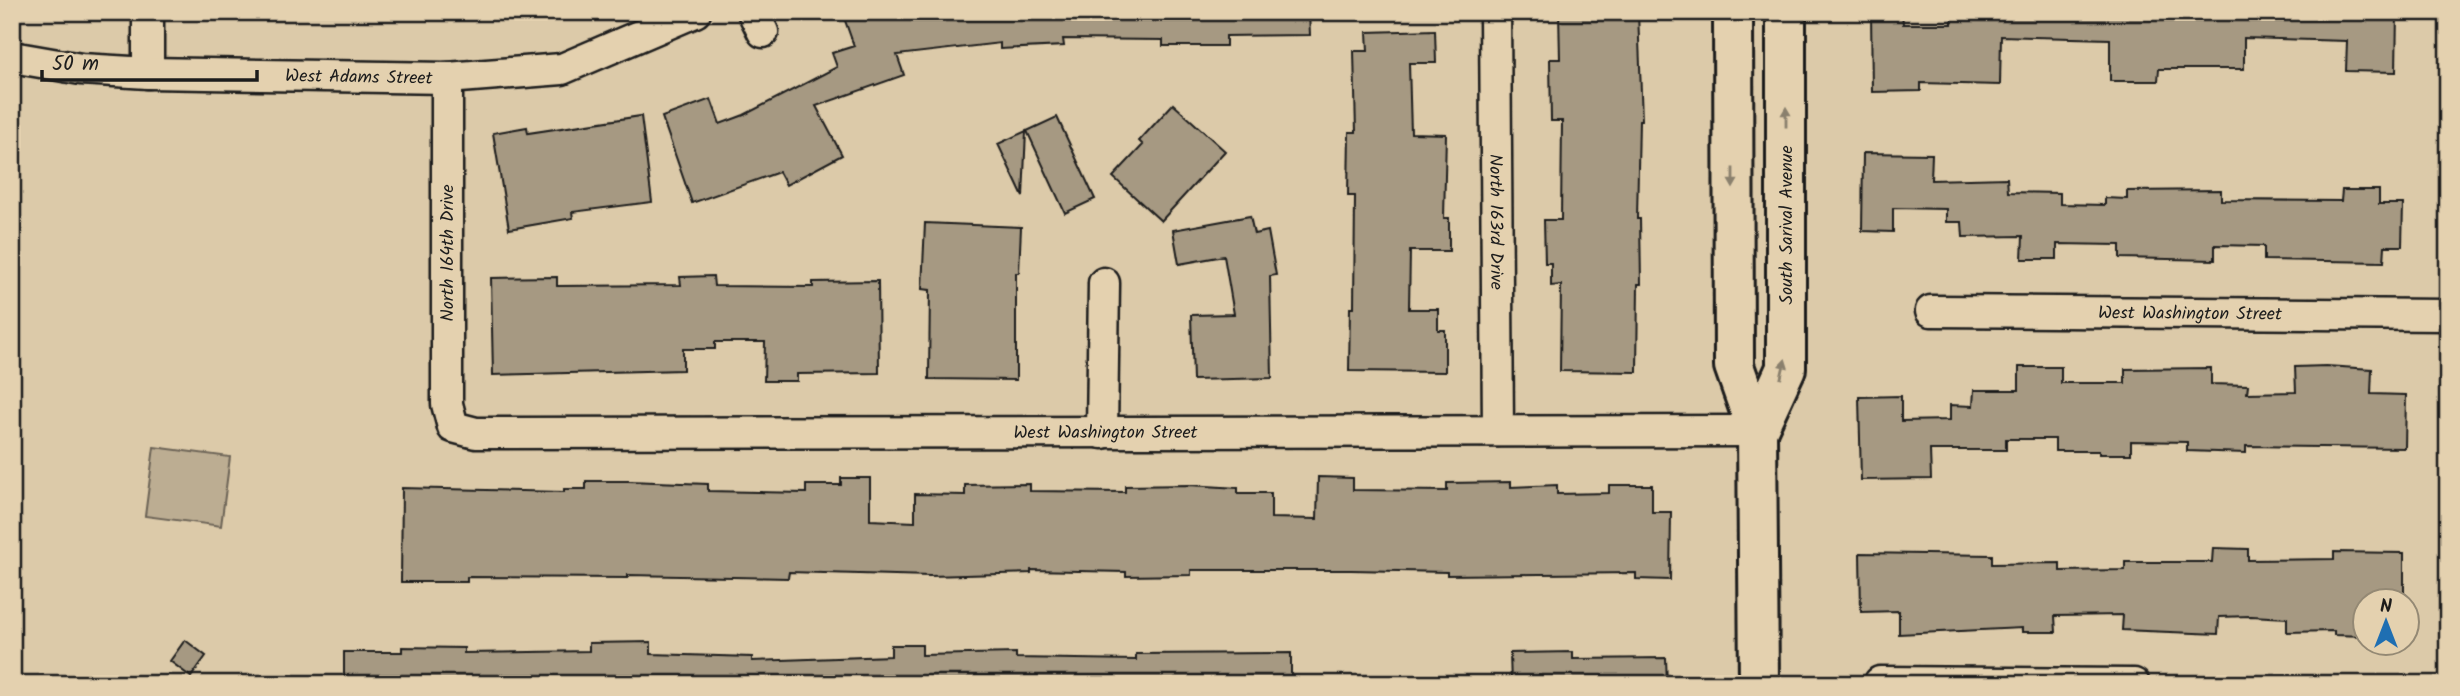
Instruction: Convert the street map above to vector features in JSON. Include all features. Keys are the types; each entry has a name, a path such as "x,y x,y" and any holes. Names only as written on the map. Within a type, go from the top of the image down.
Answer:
{"main road":[{"name":"South Sarival Avenue","path":"1733,12 1734,366 1757,431 1759,684"},
{"name":"South Sarival Avenue","path":"1757,431 1786,368 1786,12"}],"street":[{"path":"148,12 148,73"},
{"name":"West Adams Street","path":"12,57 81,69 148,73 447,78 562,69 695,12"},
{"name":"North 163rd Drive","path":"1495,12 1498,431"},
{"name":"North 164th Drive","path":"447,78 447,404 453,426"},
{"path":"1102,433 1104,283"},
{"name":"West Washington Street","path":"1931,311 2448,315"},
{"name":"West Washington Street","path":"453,426 476,433 1757,431"},
{"path":"1880,682 2134,684"}],"shaded area":[{"path":"154,447 230,457 221,526 145,516"}],"building":[{"path":"842,12 1309,12 1310,35 1226,36 1226,46 1163,46 1163,40 1063,39 1064,46 1000,49 1000,43 897,55 904,75 816,106 842,155 786,185 779,172 692,203 662,117 711,99 720,124 744,115 837,67 832,53 854,46"},
{"path":"1559,12 1638,12 1642,120 1639,120 1637,219 1640,219 1641,284 1638,284 1637,372 1560,371 1561,285 1551,286 1551,263 1545,263 1544,220 1561,220 1562,121 1551,121 1550,59 1560,59"},
{"path":"1871,12 1902,12 1903,24 1952,24 1952,17 1971,18 1971,12 2397,12 2396,72 2346,71 2347,41 2244,38 2244,69 2159,69 2158,81 2110,81 2110,39 2001,36 2000,85 1921,83 1921,91 1872,92"},
{"path":"1435,30 1436,63 1409,63 1411,133 1446,134 1444,218 1449,218 1449,251 1410,251 1409,309 1438,309 1438,330 1445,330 1445,372 1349,371 1350,308 1354,308 1355,196 1348,196 1349,132 1356,132 1354,51 1368,51 1367,32"},
{"path":"1173,104 1225,151 1161,221 1113,177 1143,145 1139,141"},
{"path":"641,116 652,202 572,212 573,218 509,229 493,133 527,127 528,133"},
{"path":"1057,117 1095,199 1065,213 1027,131"},
{"path":"1026,131 1023,197 998,144"},
{"path":"1863,153 1932,154 1931,180 2007,178 2008,192 2060,193 2060,204 2105,205 2105,198 2127,199 2127,191 2221,190 2221,200 2341,201 2342,190 2379,190 2379,204 2403,204 2402,246 2385,246 2384,262 2264,260 2264,246 2215,245 2215,260 2120,258 2120,245 2057,244 2057,259 2022,259 2023,236 1963,237 1962,222 1946,222 1946,209 1893,208 1893,232 1862,231"},
{"path":"1250,216 1254,234 1268,231 1276,275 1270,276 1272,378 1193,380 1191,315 1234,314 1224,256 1179,264 1173,230"},
{"path":"925,223 1021,227 1019,273 1016,273 1016,380 929,379 930,290 922,289"},
{"path":"713,276 714,286 813,287 813,282 878,281 879,373 797,374 797,381 764,381 765,342 715,342 715,349 683,349 683,370 493,375 491,278 557,277 557,286 681,285 680,277"},
{"path":"2019,367 2061,367 2061,383 2125,383 2125,369 2211,368 2211,384 2248,385 2247,393 2296,392 2295,367 2372,369 2371,394 2406,395 2405,448 2246,446 2246,453 2187,451 2187,442 2131,441 2131,454 2099,454 2099,451 2055,451 2055,439 2006,439 2006,450 1930,450 1931,479 1861,480 1859,397 1901,396 1901,421 1950,420 1950,405 1973,406 1974,390 2019,390"},
{"path":"1318,477 1353,478 1353,490 1447,491 1447,483 1511,482 1511,487 1557,485 1557,494 1609,493 1609,485 1652,485 1652,512 1671,512 1670,580 1636,579 1636,573 1447,575 1447,572 1351,570 1191,570 1191,575 1126,576 1126,572 1031,570 1031,573 930,576 789,572 788,578 628,575 628,578 467,577 467,582 401,582 402,488 564,492 564,489 586,489 586,481 629,481 708,484 708,491 806,493 806,485 841,485 841,478 870,478 870,520 915,522 915,494 965,495 965,485 1030,484 1030,491 1125,492 1125,486 1189,485 1238,488 1238,493 1271,493 1271,518 1317,519"},
{"path":"2213,548 2248,549 2248,560 2334,559 2334,552 2404,553 2404,588 2352,588 2352,636 2334,635 2334,631 2287,632 2287,618 2251,616 2219,617 2218,634 2122,630 2123,615 2055,616 2056,632 2022,632 2022,628 1899,634 1899,611 1861,612 1860,553 1992,555 1992,564 2060,563 2060,571 2125,570 2125,562 2212,562"},
{"path":"185,640 206,656 191,677 170,661"},
{"path":"651,642 651,654 752,657 752,661 891,656 891,645 922,645 922,655 1016,653 1016,658 1136,660 1136,654 1291,653 1291,684 344,684 344,652 402,652 402,647 464,648 464,653 589,651 589,643"},
{"path":"1573,652 1573,659 1666,658 1667,684 1511,684 1510,653"}]}
